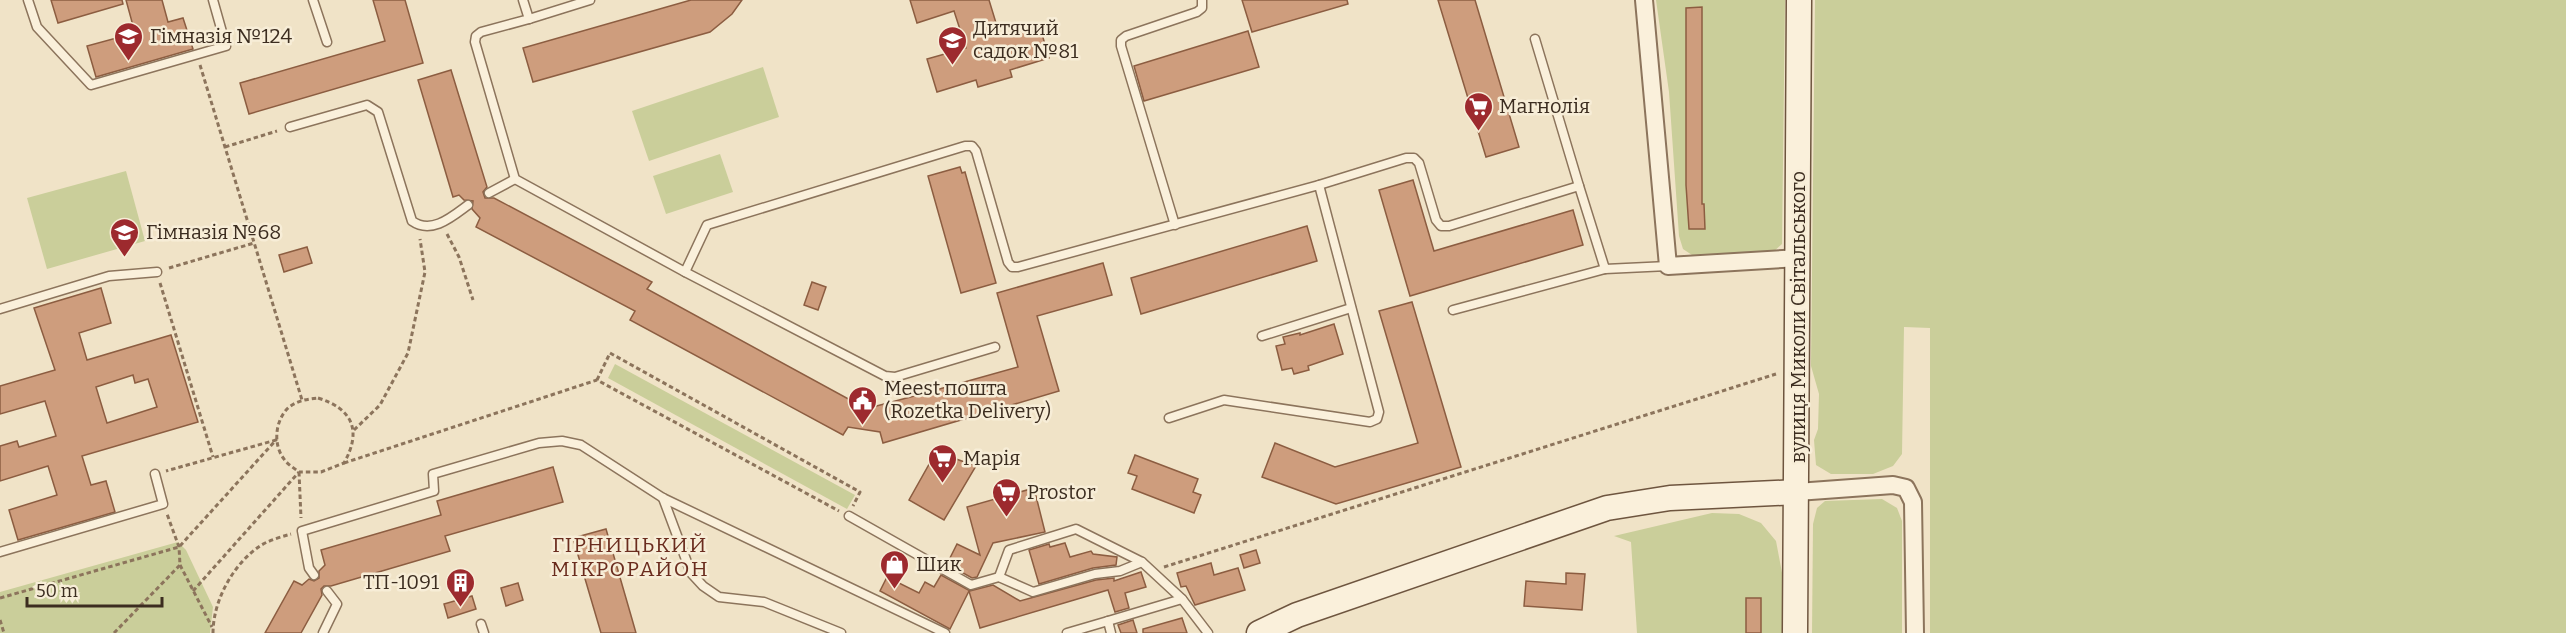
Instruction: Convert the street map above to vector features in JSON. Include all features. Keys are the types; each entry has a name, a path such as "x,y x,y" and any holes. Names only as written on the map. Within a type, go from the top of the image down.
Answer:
{"main road":[{"name":"вулиця Миколи Світальського","path":"1795,633 1799,0"},
{"path":"1259,633 1297,615 1607,508 1670,498 1797,492"}],"street":[{"path":"1644,0 1668,266 1798,258"},
{"path":"1797,492 1893,485 1906,488 1914,502 1915,633"}],"lane":[{"path":"28,0 37,27 91,85 226,46 213,0"},
{"path":"313,0 327,42"},
{"path":"523,0 529,19"},
{"path":"590,0 480,32 476,36 475,42 515,179 685,272 885,376 895,377 995,347"},
{"path":"1175,225 1121,40 1126,36 1197,12 1202,8 1202,0"},
{"path":"1535,39 1605,269"},
{"path":"290,127 367,105 374,108 378,112 412,221 417,225 442,224 468,205"},
{"path":"685,272 707,225 966,146 972,146 976,151 1008,262 1012,267 1175,225 1407,158 1414,158 1419,163 1436,220 1441,226 1449,226 1579,186"},
{"path":"489,194 515,179"},
{"path":"1169,418 1224,400 1370,422 1377,419 1379,412 1318,185"},
{"path":"1453,310 1605,269 1668,266"},
{"path":"0,309 109,276 157,272"},
{"path":"1262,336 1351,308"},
{"path":"314,575 309,568 302,531 434,491 433,474 539,443 562,441 580,445 663,498 945,633"},
{"path":"0,552 163,504 155,474"},
{"path":"663,498 691,573 703,586 719,597 764,602 841,633"},
{"path":"849,516 971,585 999,577 1033,592 1095,574 1120,572 1142,562"},
{"path":"999,577 1009,550 1076,529 1142,562 1182,599 1208,633"},
{"path":"324,633 338,604 327,591"},
{"path":"1067,633 1182,599"},
{"path":"1107,621 1111,633"}],"path":[{"path":"197,55 302,400"},
{"path":"225,147 290,127"},
{"path":"442,224 459,257 473,300"},
{"path":"354,430 380,405 408,352 425,272 417,225"},
{"path":"213,458 157,272 254,243"},
{"path":"344,463 353,447 354,430 347,414 334,403 318,398 302,400 287,409 279,423 276,440 283,459 298,472 321,471 597,380 610,353 860,492 849,516 597,380"},
{"path":"1152,570 1798,367"},
{"path":"213,631 218,600 234,573 260,546 302,531 298,472"},
{"path":"193,591 298,472"},
{"path":"163,504 179,548 180,565 213,631"},
{"path":"114,633 180,565"},
{"path":"0,620 4,633"}],"green space":[{"path":"1656,0 1785,0 1782,244 1772,253 1692,255 1683,249 1679,236 1669,92"},
{"path":"1815,0 2566,0 2566,633 1930,633 1930,328 1904,327 1902,454 1893,466 1873,474 1831,474 1816,465 1814,440 1818,429 1819,394 1811,366"},
{"path":"763,67 779,117 649,161 632,111"},
{"path":"720,154 733,192 666,214 653,176"},
{"path":"126,171 145,241 47,269 27,198"},
{"path":"615,364 855,495 847,509 608,378"},
{"path":"1882,499 1897,508 1902,521 1902,633 1812,633 1813,524 1817,508 1825,501"},
{"path":"1712,513 1739,514 1761,523 1776,541 1783,578 1782,633 1637,633 1631,542 1614,536"},
{"path":"178,542 186,550 213,607 210,633 0,633 0,592"}],"building":[{"path":"51,0 122,0 123,4 58,23"},
{"path":"126,0 162,0 168,22 183,18 193,49 96,77 87,46 135,33"},
{"path":"373,0 405,0 423,63 249,114 240,83 385,41"},
{"path":"691,0 742,0 732,14 710,32 533,82 523,48"},
{"path":"910,0 989,0 1000,36 1039,24 1049,58 1010,70 1012,77 978,87 976,80 937,92 927,59 966,48 954,11 917,23"},
{"path":"1242,0 1347,0 1348,4 1252,32"},
{"path":"1438,0 1475,0 1519,147 1486,157"},
{"path":"1702,7 1702,204 1704,204 1705,229 1689,229 1686,185 1686,8"},
{"path":"1248,31 1259,67 1144,101 1134,66"},
{"path":"451,70 487,187 483,192 485,198 494,198 652,282 647,289 863,407 869,408 1018,367 997,293 1103,263 1112,295 1037,316 1059,391 883,443 880,432 848,427 843,435 630,320 635,311 476,227 480,218 472,209 473,201 464,200 459,195 453,197 418,80"},
{"path":"960,167 962,173 965,172 996,283 961,293 928,176"},
{"path":"1413,180 1434,251 1573,210 1583,245 1410,296 1379,190"},
{"path":"1307,226 1317,261 1141,314 1131,278"},
{"path":"307,247 312,263 284,272 279,255"},
{"path":"812,282 826,287 818,310 804,305"},
{"path":"101,288 111,323 79,333 87,360 171,335 198,422 82,456 91,485 106,481 115,512 18,540 9,510 57,495 48,466 0,481 0,446 17,441 19,447 56,436 45,401 0,414 0,386 55,370 34,308","holes":["133,375 135,383 148,379 157,407 107,423 96,387"]},
{"path":"1412,302 1461,467 1336,504 1262,477 1275,443 1335,467 1418,443 1379,311"},
{"path":"1334,324 1343,354 1308,366 1309,370 1294,374 1292,368 1282,370 1276,346 1285,344 1283,337 1300,333 1300,335"},
{"name":"Марія","path":"936,452 976,466 944,520 909,500"},
{"path":"1135,455 1198,479 1193,492 1201,495 1194,513 1132,489 1137,476 1128,473"},
{"path":"553,467 563,502 445,536 450,551 331,586 324,586 321,589 322,595 301,633 265,633 294,581 302,585 309,579 314,581 319,578 319,571 325,565 321,550 441,515 437,501"},
{"name":"Prostor","path":"1034,488 1045,532 993,543 977,577 972,578 947,564 957,544 980,555 967,507"},
{"path":"606,529 636,633 601,633 573,538"},
{"path":"1065,543 1070,557 1091,551 1093,554 1117,557 1116,565 1093,568 1039,584 1029,550 1049,544 1050,547"},
{"path":"1256,550 1260,563 1244,568 1240,555"},
{"path":"1211,563 1214,575 1238,568 1245,590 1195,605 1186,586 1181,587 1177,573"},
{"path":"1141,572 1146,587 1125,593 1129,608 1115,612 1108,590 980,628 969,591 950,629 880,591 887,577 919,593 925,582 934,587 941,575 970,591 993,585 1020,601 1096,580 1114,578 1114,581"},
{"path":"1566,573 1585,574 1582,610 1524,606 1526,581 1566,584"},
{"path":"518,583 523,600 506,606 501,588"},
{"name":"ТП-1091","path":"472,596 476,609 448,618 444,604"},
{"path":"1746,598 1761,598 1761,633 1746,633"},
{"path":"1182,618 1187,633 1143,633 1143,629"},
{"path":"1133,620 1137,633 1121,633 1118,625"}],"place":[{"name":"Гімназія №124","path":"129,62"},
{"name":"Дитячий садок №81","path":"952,66"},
{"name":"Магнолія","path":"1478,132"},
{"name":"Гімназія №68","path":"125,258"},
{"name":"Meest пошта (Rozetka Delivery)","path":"863,426"},
{"name":"Марія","path":"942,484"},
{"name":"Prostor","path":"1006,518"},
{"name":"Шик","path":"895,590"},
{"name":"ТП-1091","path":"460,608"}],"district":[{"name":"ГІРНИЦЬКИЙ МІКРОРАЙОН","path":"630,557"}]}
